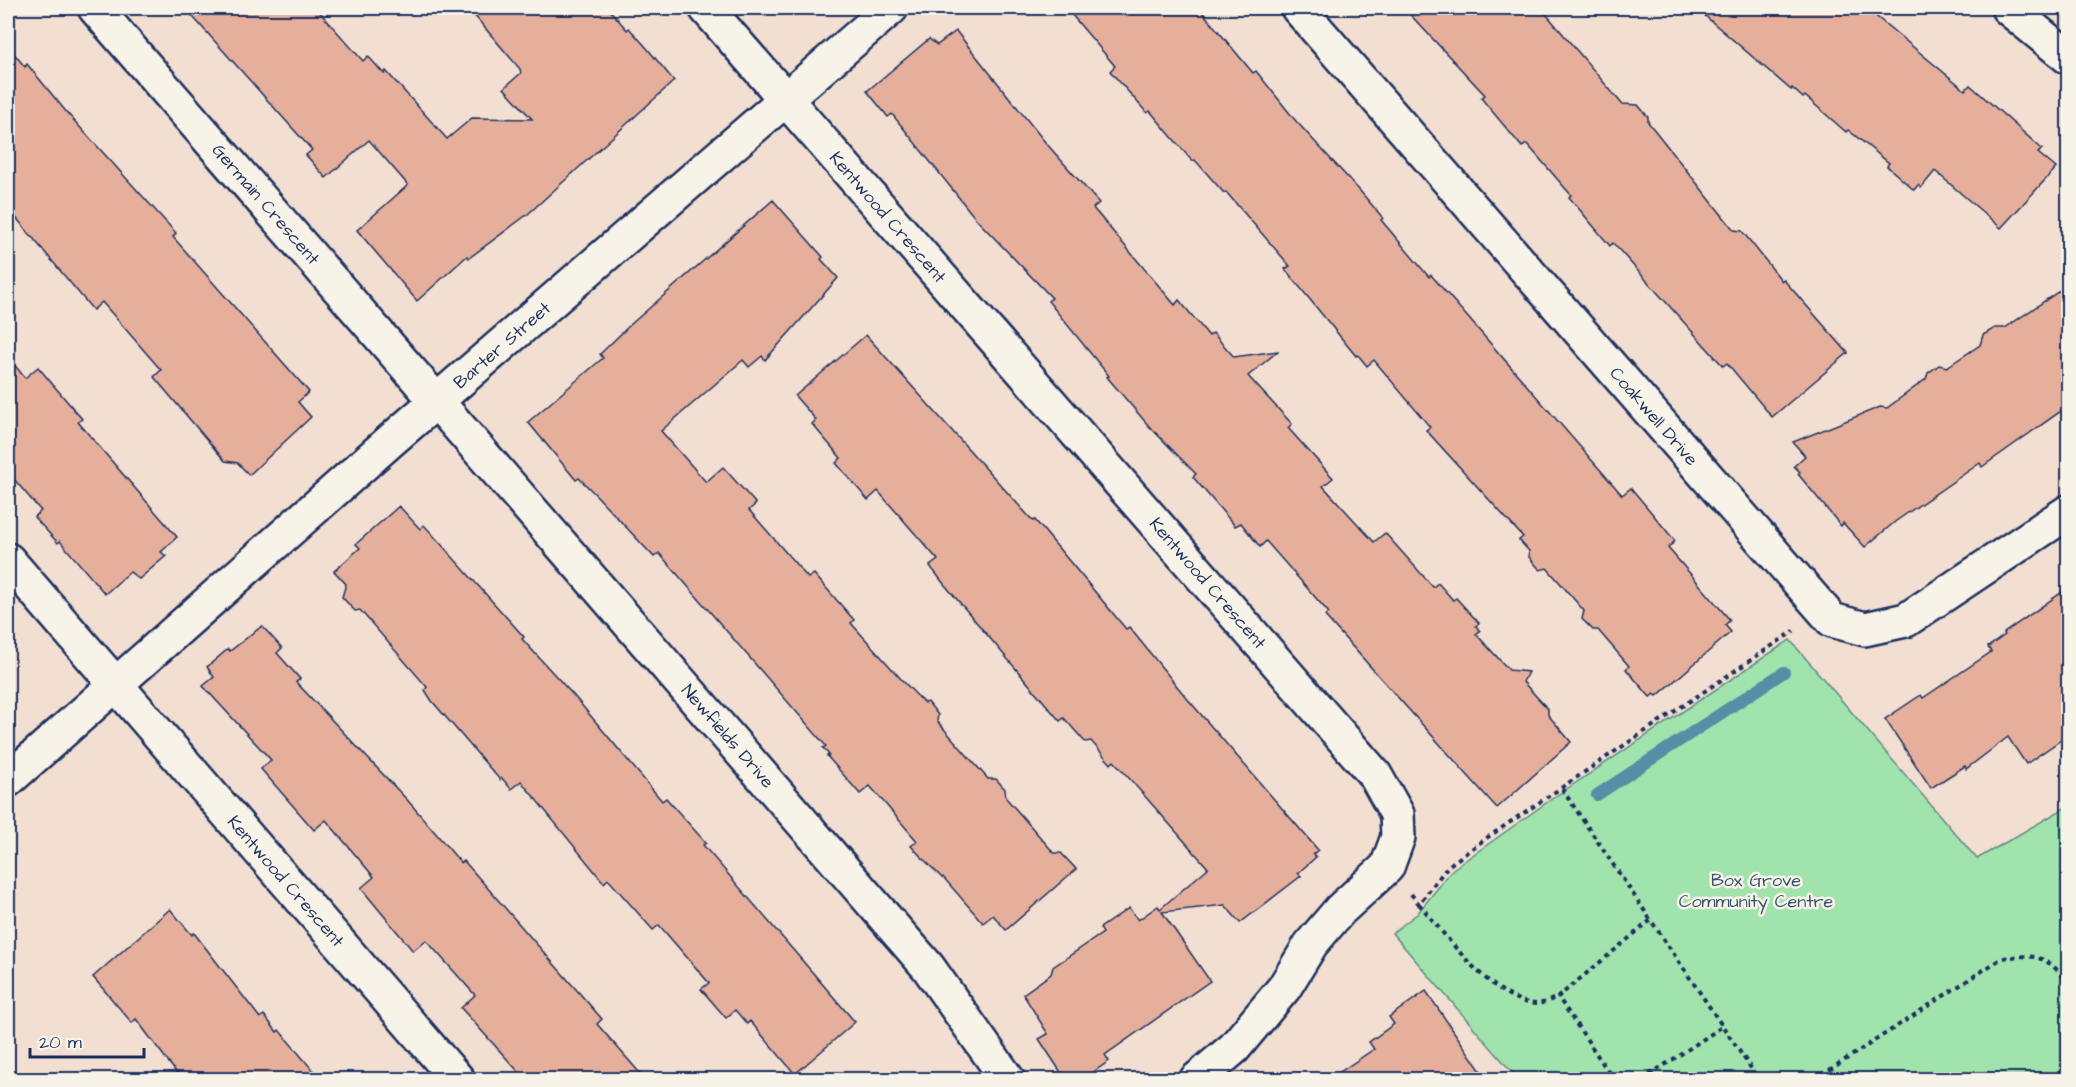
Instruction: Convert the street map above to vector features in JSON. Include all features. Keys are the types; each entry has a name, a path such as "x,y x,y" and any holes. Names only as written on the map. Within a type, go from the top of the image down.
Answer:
{"street":[{"name":"Germain Crescent","path":"95,8 437,401"},
{"name":"Kentwood Crescent","path":"706,8 1375,775 1397,814 1398,837 1387,867 1340,910 1318,936 1284,988 1234,1048 1196,1080"},
{"name":"Barter Street","path":"8,780 115,683 437,401 891,8"},
{"name":"Coakwell Drive","path":"1298,8 1832,620 1865,629 1906,620 2068,512"},
{"path":"2008,8 2068,57"},
{"name":"Newfields Drive","path":"437,401 928,967 1008,1080"},
{"path":"8,560 115,683"},
{"name":"Kentwood Crescent","path":"115,683 458,1080"}],"path":[{"path":"1419,904 1448,866 1799,629"},
{"path":"1562,789 1759,1080"},
{"path":"1407,889 1479,973 1513,997 1537,1004 1558,997 1651,920"},
{"path":"1814,1080 2002,958 2032,955 2057,968 2068,982"},
{"path":"1558,997 1614,1080"},
{"path":"1642,1080 1723,1026"}],"green space":[{"name":"Box Grove Community Centre","path":"1790,640 1977,859 2068,806 2068,1079 1518,1079 1392,933 1417,914 1453,869 1556,796"}],"building":[{"path":"185,8 316,8 363,61 368,56 384,74 386,71 447,139 472,118 532,119 504,88 521,73 520,69 468,8 608,8 627,30 629,28 674,81 528,214 469,258 467,256 417,301 357,230 408,185 369,140 326,178 306,155 312,150"},
{"path":"1066,8 1199,8 1253,73 1256,71 1295,120 1360,191 1429,277 1431,275 1622,495 1631,488 1675,541 1668,548 1730,620 1725,625 1731,632 1657,696 1654,694 1650,697 1626,669 1629,666 1598,630 1593,630 1582,619 1584,611 1561,584 1547,568 1540,570 1529,557 1529,551 1519,540 1523,537 1426,430 1430,427 1374,360 1367,366 1358,355 1356,356 1285,269 1290,266 1226,192 1224,193 1195,160 1192,161 1150,111 1147,113 1110,71 1115,66"},
{"path":"1404,8 1541,8 1622,104 1638,105 1648,117 1648,122 1734,230 1742,231 1782,281 1784,280 1848,353 1772,417 1727,363 1723,366 1613,243 1610,246 1569,197 1571,195 1527,144 1522,147 1481,98 1485,95"},
{"path":"1696,8 1866,8 1965,90 1970,85 2042,149 2038,153 2056,168 2001,228 1935,171 1921,188 1918,185 1914,190 1887,166 1889,163 1848,130 1846,132 1805,96 1803,98 1792,88 1791,90"},
{"path":"956,31 1045,142 1099,203 1093,208 1175,305 1179,300 1209,336 1213,333 1234,357 1278,351 1248,376 1292,424 1288,428 1333,478 1323,486 1374,542 1385,533 1433,587 1438,583 1453,600 1456,598 1479,623 1476,626 1480,631 1476,634 1509,670 1528,672 1523,682 1548,709 1548,715 1571,742 1497,808 1325,616 1329,613 1266,541 1260,547 1241,523 1235,526 1193,477 1196,474 1148,425 1107,377 1109,376 1048,301 1052,298 976,219 892,114 888,117 867,91 929,39 937,45"},
{"path":"8,46 25,67 27,64 68,114 176,233 173,237 309,392 298,402 311,417 249,475 238,463 225,461 154,377 161,370 102,302 93,310 8,208"},
{"path":"773,200 823,257 821,259 838,278 765,360 762,356 749,367 743,360 661,431 706,482 723,467 756,504 749,510 808,578 814,574 854,620 851,623 924,703 928,702 938,715 937,721 988,779 996,779 1005,789 1006,798 1054,853 1061,853 1076,869 1006,930 993,915 983,923 943,877 911,846 917,841 870,786 860,794 827,756 829,755 823,748 826,746 659,553 654,557 579,478 576,480 528,422 603,358 600,354 630,325"},
{"path":"2068,285 2068,406 1982,467 1980,463 1896,521 1865,547 1843,523 1841,526 1798,474 1800,472 1794,466 1805,456 1793,442 1880,407 1887,408 1926,379 1928,373 1939,365 1947,367 1980,345 1983,335 1995,328 2005,328"},
{"path":"866,335 1033,521 1035,520 1126,629 1129,627 1185,696 1318,850 1313,854 1316,857 1298,873 1301,876 1240,923 1225,905 1162,912 1210,981 1105,1055 1109,1061 1082,1080 1066,1080 1039,1039 1048,1034 1023,994 1051,974 1053,967 1103,933 1100,928 1129,908 1138,920 1158,906 1160,909 1208,868 1114,761 1111,764 1091,741 1085,742 1064,718 1060,721 944,584 930,566 938,560 878,491 868,500 836,463 841,458 812,424 816,420 795,396"},
{"path":"8,357 25,378 38,367 82,419 78,422 177,537 161,552 166,556 139,579 130,572 105,594 60,541 58,543 34,517 41,511 8,472"},
{"path":"399,506 420,529 424,525 524,637 522,639 574,696 662,801 666,798 706,843 703,845 855,1022 795,1074 750,1021 747,1024 735,1010 726,1018 701,989 709,983 659,925 653,930 608,879 604,883 521,781 511,789 502,778 500,780 432,701 425,690 427,687 360,610 355,611 342,597 346,584 334,571 360,548 356,544"},
{"path":"2068,588 2068,735 2026,764 2008,737 1966,769 1965,766 1931,788 1885,719 1921,695 1923,698 1991,652 1988,647 2005,635 2004,633"},
{"path":"262,626 282,648 277,653 300,679 296,682 410,803 461,863 464,861 602,1019 597,1024 646,1080 526,1080 461,1008 475,995 426,940 413,951 361,888 374,877 326,820 314,830 261,769 271,760 203,686 214,677 207,667 228,649 230,651"},
{"path":"170,909 192,935 194,933 260,1018 264,1015 277,1032 279,1030 321,1080 182,1080 136,1019 132,1023 93,977"},
{"path":"1426,991 1487,1080 1328,1080 1374,1049 1369,1042 1394,1024 1389,1017"}],"waterway":[{"path":"1597,795 1784,672"}]}
